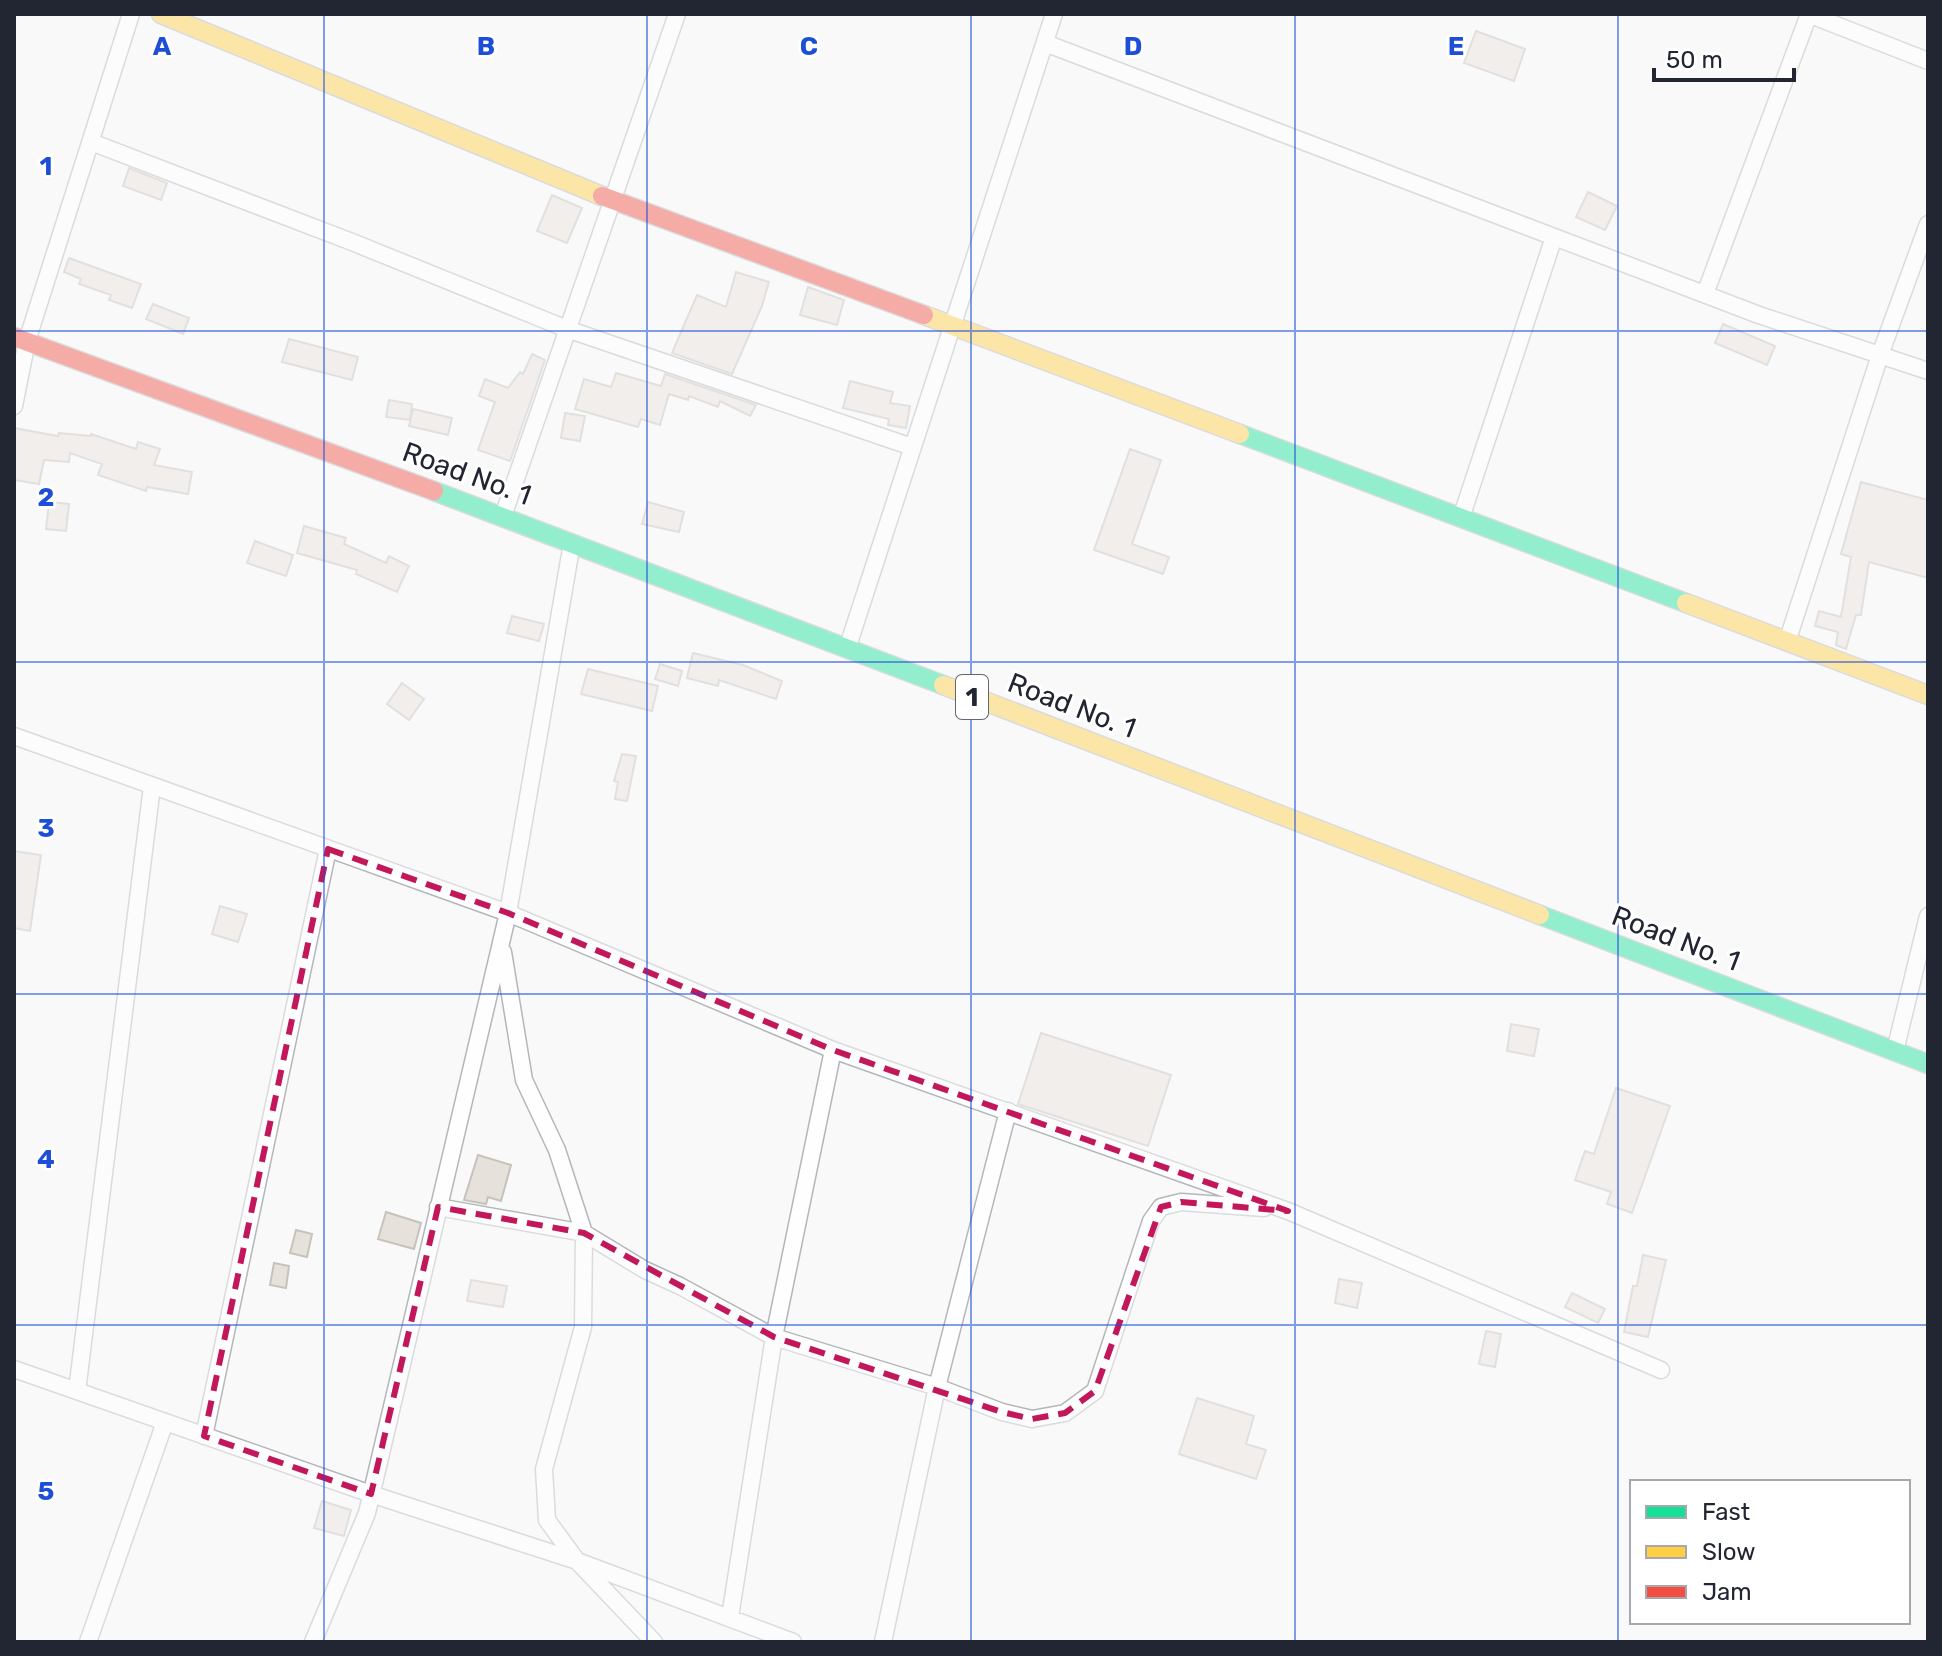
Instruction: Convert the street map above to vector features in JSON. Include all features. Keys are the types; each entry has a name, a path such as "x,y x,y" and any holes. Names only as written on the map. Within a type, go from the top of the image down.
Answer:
{"main road":[{"path":"161,14 612,200 952,325 1928,695"},
{"name":"Road No. 1","path":"20,339 503,516 1928,1064"}],"street":[{"path":"14,406 20,339 91,142 131,14"},
{"path":"503,516 677,14"},
{"path":"847,649 1054,14"},
{"path":"1705,294 1808,14 1928,61"},
{"path":"1045,43 1705,294 1928,371"},
{"path":"91,142 567,329 912,447"},
{"path":"1787,642 1880,355 1928,224"},
{"path":"1461,518 1554,237"},
{"path":"313,1642 367,1513 508,913 572,543"},
{"path":"14,736 508,913 833,1050 1288,1211 1661,1370"},
{"path":"77,1391 152,786"},
{"path":"204,1436 328,849"},
{"path":"1895,1051 1928,916"},
{"path":"501,943 524,1080 557,1150 584,1233 583,1327 544,1469 547,1520 577,1561 654,1642"},
{"path":"730,1617 774,1337 833,1050"},
{"path":"883,1642 937,1387 1008,1111"},
{"path":"438,1207 584,1233 645,1270 774,1337 937,1387 1002,1412 1032,1419 1065,1413 1095,1391 1151,1221 1161,1207 1181,1202 1288,1211"},
{"path":"14,1369 371,1494 577,1561 793,1642"},
{"path":"88,1642 165,1422"}],"highlighted area":[{"path":"328,849 508,913 833,1050 1288,1211 1181,1202 1161,1207 1095,1391 1065,1413 1032,1419 1002,1412 774,1337 584,1233 438,1207 371,1494 204,1436"}],"building":[{"path":"1476,31 1525,49 1514,81 1464,63"},
{"path":"129,168 167,183 161,200 123,186"},
{"path":"1588,192 1617,206 1605,230 1576,217"},
{"path":"552,195 582,208 567,243 537,231"},
{"path":"69,258 141,284 132,308 109,300 111,295 79,284 81,279 64,272"},
{"path":"736,272 769,282 762,306 732,374 672,353 697,295 726,307"},
{"path":"808,287 844,300 837,325 800,315"},
{"path":"153,304 189,318 183,334 146,319"},
{"path":"1723,324 1775,346 1767,365 1715,343"},
{"path":"289,339 358,357 352,380 282,362"},
{"path":"532,354 545,360 510,461 478,450 495,402 479,396 485,379 508,388 520,372 523,374"},
{"path":"616,373 661,386 665,374 756,405 750,416 720,401 718,407 689,396 688,400 669,394 660,425 641,419 638,427 575,409 584,379 611,387"},
{"path":"850,381 893,392 890,403 910,406 906,428 888,425 889,419 843,408"},
{"path":"389,400 412,404 410,420 386,417"},
{"path":"413,409 452,418 448,435 409,426"},
{"path":"565,413 585,416 580,441 561,438"},
{"path":"14,428 58,436 59,433 91,434 136,449 138,442 160,449 154,465 192,472 188,494 147,487 146,491 98,475 102,464 70,453 69,462 44,460 39,484 14,480"},
{"path":"1130,449 1161,460 1132,544 1169,557 1163,574 1094,550"},
{"path":"1861,482 1928,500 1928,578 1869,562 1861,615 1856,615 1846,649 1836,645 1838,632 1815,626 1819,611 1841,617 1851,557 1841,554"},
{"path":"49,502 69,504 66,531 46,529"},
{"path":"648,502 684,512 679,532 642,524"},
{"path":"304,526 346,538 344,544 386,563 389,556 409,566 397,592 356,574 357,570 297,553"},
{"path":"255,541 293,555 286,576 247,563"},
{"path":"512,616 544,624 539,641 507,633"},
{"path":"693,653 743,665 782,681 776,699 719,680 718,686 687,678"},
{"path":"660,664 682,671 678,686 655,679"},
{"path":"588,669 658,686 652,711 581,694"},
{"path":"402,683 424,699 409,720 387,704"},
{"path":"622,754 636,756 627,801 615,799 618,782 614,781"},
{"path":"14,851 41,855 30,931 14,928"},
{"path":"220,906 247,914 238,942 212,934"},
{"path":"1511,1024 1539,1029 1534,1056 1507,1051"},
{"path":"1041,1033 1171,1075 1148,1146 1018,1104"},
{"path":"1616,1088 1670,1106 1632,1213 1607,1204 1611,1192 1575,1180 1585,1151 1594,1154"},
{"path":"478,1155 511,1165 501,1201 488,1197 486,1204 464,1200"},
{"path":"386,1212 421,1223 414,1249 378,1239"},
{"path":"296,1230 312,1234 307,1257 290,1253"},
{"path":"1643,1255 1666,1260 1648,1337 1624,1332"},
{"path":"274,1263 289,1266 286,1288 270,1285"},
{"path":"1339,1279 1362,1283 1357,1308 1335,1303"},
{"path":"471,1280 507,1286 503,1307 467,1301"},
{"path":"1572,1293 1605,1309 1598,1323 1565,1307"},
{"path":"1486,1331 1501,1334 1495,1367 1479,1364"},
{"path":"1197,1398 1254,1416 1246,1444 1266,1450 1256,1479 1179,1454"},
{"path":"322,1501 351,1510 344,1536 314,1528"}],"traffic: fast":[{"path":"1240,434 1686,603"},
{"path":"434,491 943,685"},
{"path":"1540,915 1928,1064"}],"traffic: slow":[{"path":"161,14 602,196"},
{"path":"924,315 1240,434"},
{"path":"1686,603 1928,695"},
{"path":"943,685 1540,915"}],"traffic: jam":[{"path":"602,196 924,315"},
{"path":"14,337 434,491"}]}
